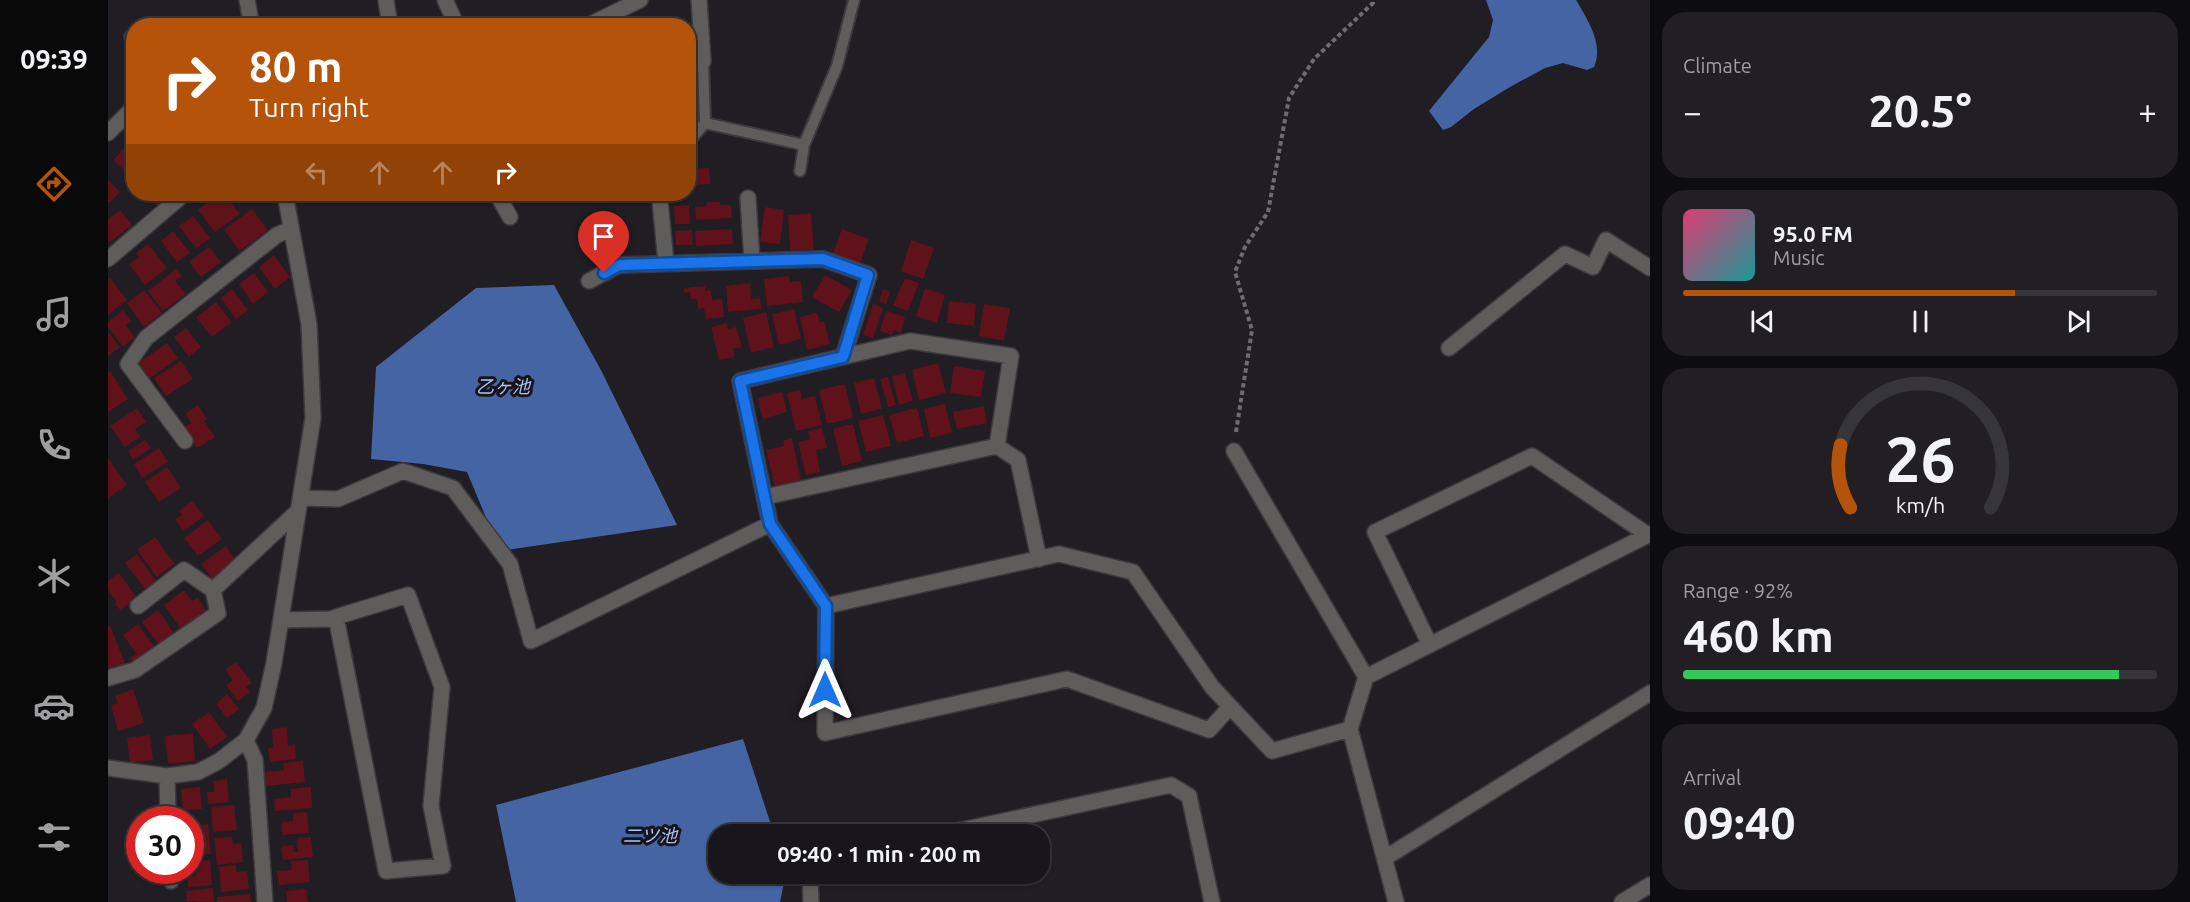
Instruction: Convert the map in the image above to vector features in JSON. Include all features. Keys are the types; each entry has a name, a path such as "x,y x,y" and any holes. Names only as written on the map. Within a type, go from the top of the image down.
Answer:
{"street":[{"path":"247,0 250,18"},
{"path":"445,0 453,18"},
{"path":"603,18 640,0"},
{"path":"696,64 703,61 699,0"},
{"path":"390,18 391,2"},
{"path":"108,133 126,115"},
{"path":"747,198 752,261"},
{"path":"108,259 176,201"},
{"path":"108,768 166,776 198,772 219,761 246,740 264,708 281,620 313,417 309,324 286,201"},
{"path":"501,201 510,217"},
{"path":"660,201 666,263"},
{"path":"185,441 128,364 146,338 277,235 291,230"},
{"path":"1449,348 1565,255 1593,267 1606,240 1650,268"},
{"path":"589,281 619,265 823,259 868,275 843,357"},
{"path":"997,446 1011,356 910,341 740,381 770,524 826,606 825,733 1067,679 1209,730 1230,707"},
{"path":"765,498 997,446 1018,460 1039,559"},
{"path":"1234,451 1366,677"},
{"path":"1396,902 1350,729 1366,677 1430,645 1649,535 1532,456 1375,532 1430,645"},
{"path":"213,590 299,505 338,499 403,471 453,488 510,564 531,641 770,524"},
{"path":"826,606 1059,554 1133,573 1212,687 1272,752 1350,729"},
{"path":"108,678 135,670 218,613 213,590 184,570 138,606"},
{"path":"281,620 336,617 408,595 442,687 431,806 443,866 386,871 336,617"},
{"path":"1385,858 1650,693"},
{"path":"246,740 255,760 265,902"},
{"path":"166,776 167,806"},
{"path":"990,824 1171,785 1189,796 1212,902"},
{"path":"810,884 811,902"},
{"path":"1622,902 1650,885"}],"lane":[{"path":"800,171 804,145 837,66 854,0"},
{"path":"696,134 705,123 703,61"},
{"path":"705,123 804,145"}],"path":[{"path":"1234,451 1252,330 1235,272 1245,247 1268,212 1289,98 1314,59 1352,24 1373,3 1373,0"}],"water":[{"path":"1486,0 1576,0 1590,24 1596,41 1597,59 1594,67 1587,70 1563,63 1545,68 1510,87 1443,130 1429,111 1489,37 1493,20"},
{"name":"乙ヶ池","path":"554,285 602,372 677,525 500,551 467,472 423,464 371,459 376,367 476,288"},
{"name":"二ツ池","path":"743,739 771,824 708,824 708,884 784,884 780,902 516,902 496,805"}],"building":[{"path":"126,146 126,172 113,160"},
{"path":"709,168 710,184 696,185 696,169"},
{"path":"108,180 120,192 109,203 108,201"},
{"path":"152,201 163,201 157,206"},
{"path":"210,201 230,201 240,214 215,232 198,210"},
{"path":"707,202 731,205 732,218 696,220 695,207 707,206"},
{"path":"689,205 690,224 675,224 674,206"},
{"path":"765,207 784,210 780,244 760,242"},
{"path":"252,209 268,230 240,251 224,230"},
{"path":"120,210 132,225 110,242 108,240 108,219"},
{"path":"811,213 814,250 790,251 788,215"},
{"path":"193,216 210,238 196,248 179,226"},
{"path":"732,229 733,244 696,246 695,231"},
{"path":"842,229 869,239 860,263 833,253"},
{"path":"692,230 693,245 676,245 675,231"},
{"path":"173,231 190,253 177,262 161,241"},
{"path":"911,240 934,248 923,279 901,271"},
{"path":"148,244 167,268 145,285 129,264 139,257 136,253"},
{"path":"209,247 221,262 201,277 189,262"},
{"path":"274,255 290,277 275,289 259,267"},
{"path":"176,269 182,276 175,281 186,294 163,311 148,291"},
{"path":"254,273 268,292 253,304 239,284"},
{"path":"825,275 852,290 839,312 812,297"},
{"path":"789,276 790,282 801,281 803,302 767,306 764,279"},
{"path":"110,278 127,300 108,314 108,279"},
{"path":"905,278 919,283 908,311 893,305"},
{"path":"750,283 751,299 760,298 761,309 728,312 726,286"},
{"path":"705,286 705,291 711,290 712,300 722,299 724,317 706,319 704,308 698,309 697,299 691,299 690,292 684,293 684,288"},
{"path":"925,288 945,295 937,323 916,316"},
{"path":"232,289 248,310 236,319 221,298"},
{"path":"883,289 890,292 886,304 879,301"},
{"path":"144,290 162,313 144,327 127,303"},
{"path":"949,301 976,304 974,326 947,323"},
{"path":"216,302 232,322 212,337 196,317"},
{"path":"873,304 883,308 873,338 863,335"},
{"path":"984,304 1010,308 1004,341 979,336"},
{"path":"794,309 801,339 779,345 772,314"},
{"path":"123,310 131,321 126,325 135,337 123,347 108,327 108,322"},
{"path":"886,311 905,317 901,333 894,330 892,335 880,331"},
{"path":"766,312 774,347 751,353 743,318"},
{"path":"817,313 820,322 824,321 830,344 807,350 800,317"},
{"path":"727,323 728,329 736,327 742,347 733,349 735,357 719,360 711,327"},
{"path":"186,328 201,347 189,357 174,337"},
{"path":"108,332 120,347 108,356"},
{"path":"167,343 178,358 149,379 138,363"},
{"path":"181,361 193,379 166,396 154,378"},
{"path":"938,363 946,393 919,400 912,370"},
{"path":"954,366 985,371 981,397 950,393"},
{"path":"110,371 128,399 108,412 108,372"},
{"path":"905,373 913,401 899,405 892,376"},
{"path":"888,377 896,405 888,407 880,379"},
{"path":"874,378 882,409 861,414 854,383"},
{"path":"845,384 853,418 827,424 819,390"},
{"path":"800,390 802,399 815,396 822,425 796,431 787,393"},
{"path":"782,392 787,412 763,419 757,398"},
{"path":"945,404 952,433 930,438 924,409"},
{"path":"198,405 207,419 204,421 215,437 197,448 184,428 191,423 185,414"},
{"path":"984,406 987,423 957,429 953,412"},
{"path":"137,408 146,422 135,429 140,437 125,447 110,426"},
{"path":"917,408 924,436 897,443 889,415"},
{"path":"883,415 891,446 866,452 858,421"},
{"path":"853,424 862,461 842,466 833,429"},
{"path":"822,428 827,448 816,450 820,472 806,475 798,442 810,439 808,431"},
{"path":"792,438 801,480 775,486 766,450 784,446 783,441"},
{"path":"145,440 151,448 133,460 128,451"},
{"path":"159,448 168,462 142,478 134,464"},
{"path":"108,458 127,485 108,498"},
{"path":"167,467 181,488 159,502 145,482"},
{"path":"192,501 204,516 184,531 175,519 182,515 179,511"},
{"path":"208,520 222,539 198,556 184,538"},
{"path":"155,537 175,564 157,577 137,550"},
{"path":"226,546 237,562 213,580 201,564"},
{"path":"137,554 156,581 145,589 125,563"},
{"path":"119,573 137,598 120,610 108,590 108,581"},
{"path":"184,590 192,601 198,598 206,610 181,629 164,605"},
{"path":"158,610 174,633 159,645 142,622"},
{"path":"138,624 154,646 133,662 130,658 136,653 123,635"},
{"path":"110,625 126,666 108,673 108,626"},
{"path":"236,662 252,683 246,687 250,692 238,701 226,685 233,680 225,670"},
{"path":"133,689 144,723 118,731 111,705 118,703 115,696"},
{"path":"227,694 239,709 227,718 216,704"},
{"path":"209,712 227,737 210,749 192,724"},
{"path":"287,727 288,746 295,745 296,759 270,762 268,748 273,747 272,729"},
{"path":"193,733 195,761 168,764 165,736"},
{"path":"150,735 153,760 130,763 127,738"},
{"path":"303,761 305,782 266,786 264,772 284,770 283,763"},
{"path":"227,779 229,802 208,804 207,792 214,792 213,781"},
{"path":"200,787 202,806 183,806 181,789"},
{"path":"311,787 312,808 275,811 274,799 291,797 291,789"},
{"path":"234,805 237,830 213,832 211,807"},
{"path":"307,812 309,833 282,835 281,822 293,821 293,813"},
{"path":"204,824 208,824 211,854 204,855"},
{"path":"232,837 233,844 241,843 243,862 217,865 214,838"},
{"path":"311,837 313,857 283,860 281,846 293,845 294,852 298,852 297,838"},
{"path":"204,860 210,860 212,885 188,887 188,884 204,884"},
{"path":"308,860 310,882 279,885 277,871 292,870 291,861"},
{"path":"236,865 236,872 247,871 249,889 221,892 219,867"},
{"path":"213,888 214,902 187,901 186,891"},
{"path":"306,889 308,902 287,902 286,891"},
{"path":"250,894 251,902 217,902 217,897"}],"route":[{"path":"604,273 619,265 823,259 868,275 843,357 740,381 770,524 826,606 825,690"}]}
